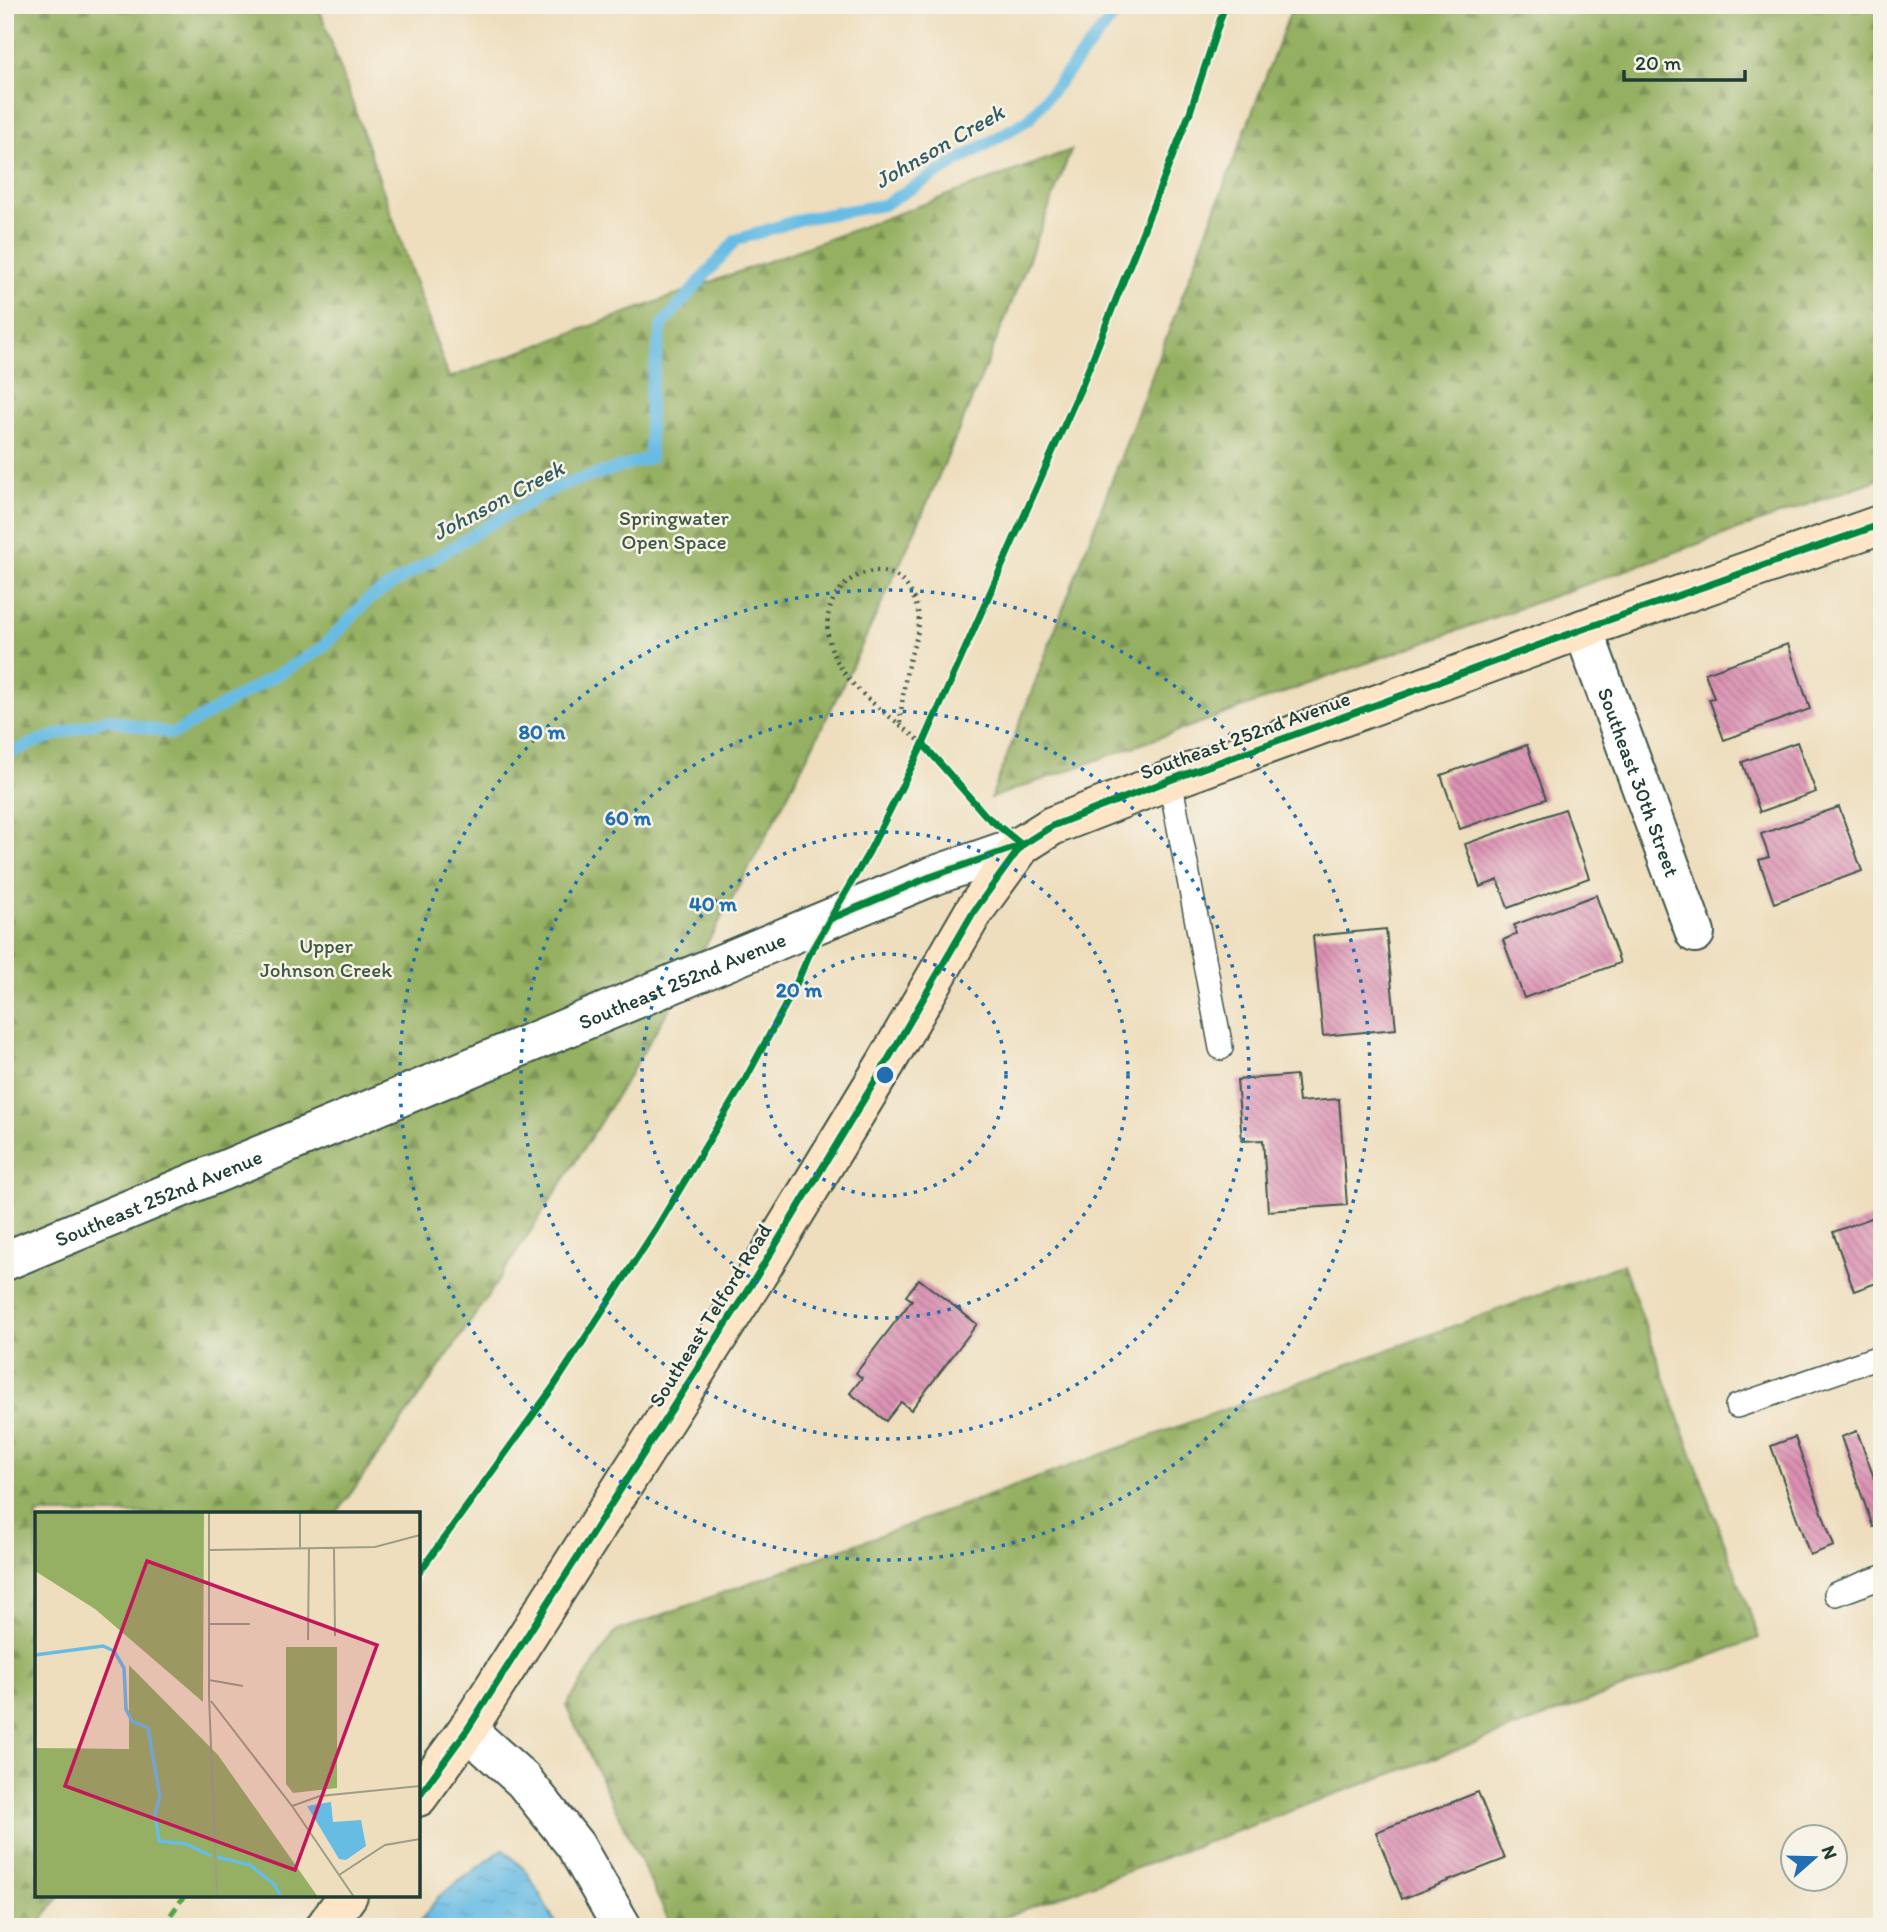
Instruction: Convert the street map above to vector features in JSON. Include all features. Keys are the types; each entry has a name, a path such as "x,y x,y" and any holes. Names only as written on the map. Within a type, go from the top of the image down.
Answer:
{"street":[{"name":"Southeast 252nd Avenue","path":"5,1261 918,882 1022,845 1052,825 1583,629 1882,524"},
{"name":"Southeast 30th Street","path":"1583,629 1695,933"},
{"name":"Southeast Telford Road","path":"420,1794 467,1730 756,1277 975,911 1022,845"},
{"path":"467,1730 523,1780 575,1845 622,1927"},
{"path":"325,1927 347,1897"}],"lane":[{"path":"1170,780 1222,1048"},
{"path":"1737,1406 1882,1356"},
{"path":"1836,1594 1882,1577"}],"path":[{"path":"900,723 902,695 919,628 918,611 913,593 899,577 867,571 850,579 832,602 825,624 829,647 856,687 923,744"}],"green space":[{"name":"Upper Johnson Creek","path":"5,5 318,5 449,378 1071,150 993,348 909,544 818,736 769,830 674,1000 583,1150 487,1298 337,1512 35,1512 35,1897 59,1897 37,1927 5,1927"},
{"path":"1293,5 1882,5 1882,478 991,798"},
{"path":"1623,1264 1759,1638 977,1927 672,1927 566,1706 615,1632"}],"water":[{"path":"503,1849 527,1872 558,1927 416,1927 438,1897"}],"building":[{"path":"1788,644 1810,709 1724,740 1709,699 1714,698 1705,673"},
{"path":"1797,742 1816,792 1760,812 1742,762"},
{"path":"1527,745 1546,799 1460,829 1441,775"},
{"path":"1839,807 1862,871 1774,903 1759,860 1769,857 1761,834"},
{"path":"1565,809 1589,878 1508,908 1498,880 1480,887 1465,844"},
{"path":"1596,895 1620,963 1524,998 1503,940 1517,934 1514,925"},
{"path":"1386,929 1396,1029 1323,1036 1313,936"},
{"path":"1296,1075 1299,1102 1339,1099 1347,1205 1268,1211 1263,1140 1242,1141 1237,1080"},
{"path":"1882,1214 1882,1281 1854,1291 1833,1232"},
{"path":"919,1279 977,1324 911,1410 901,1402 886,1421 850,1393 862,1378 856,1373 912,1300 906,1296"},
{"path":"1857,1431 1882,1500 1882,1524 1873,1527 1841,1437"},
{"path":"1795,1437 1834,1546 1810,1555 1771,1446"},
{"path":"1478,1792 1505,1859 1402,1899 1376,1832"}],"waterway":[{"name":"Johnson Creek","path":"5,755 38,741 107,719 173,734 320,650 369,599 487,526 559,486 650,458 650,394 662,325 736,240 801,219 883,205 1029,119 1123,5"}],"marked path":[{"path":"162,1927 184,1897"}],"cycle path":[{"path":"420,1571 554,1386 656,1229 745,1080 793,991 809,955 869,852 923,744 1083,383 1190,112 1225,5"},
{"path":"830,919 930,877 1022,845 1052,826 1170,780 1583,629 1882,524"},
{"path":"923,744 986,816 1022,845"},
{"path":"420,1794 467,1730 756,1277 886,1063 974,911 1022,845"}],"park label":[{"name":"Springwater Open Space","path":"674,529"}]}
